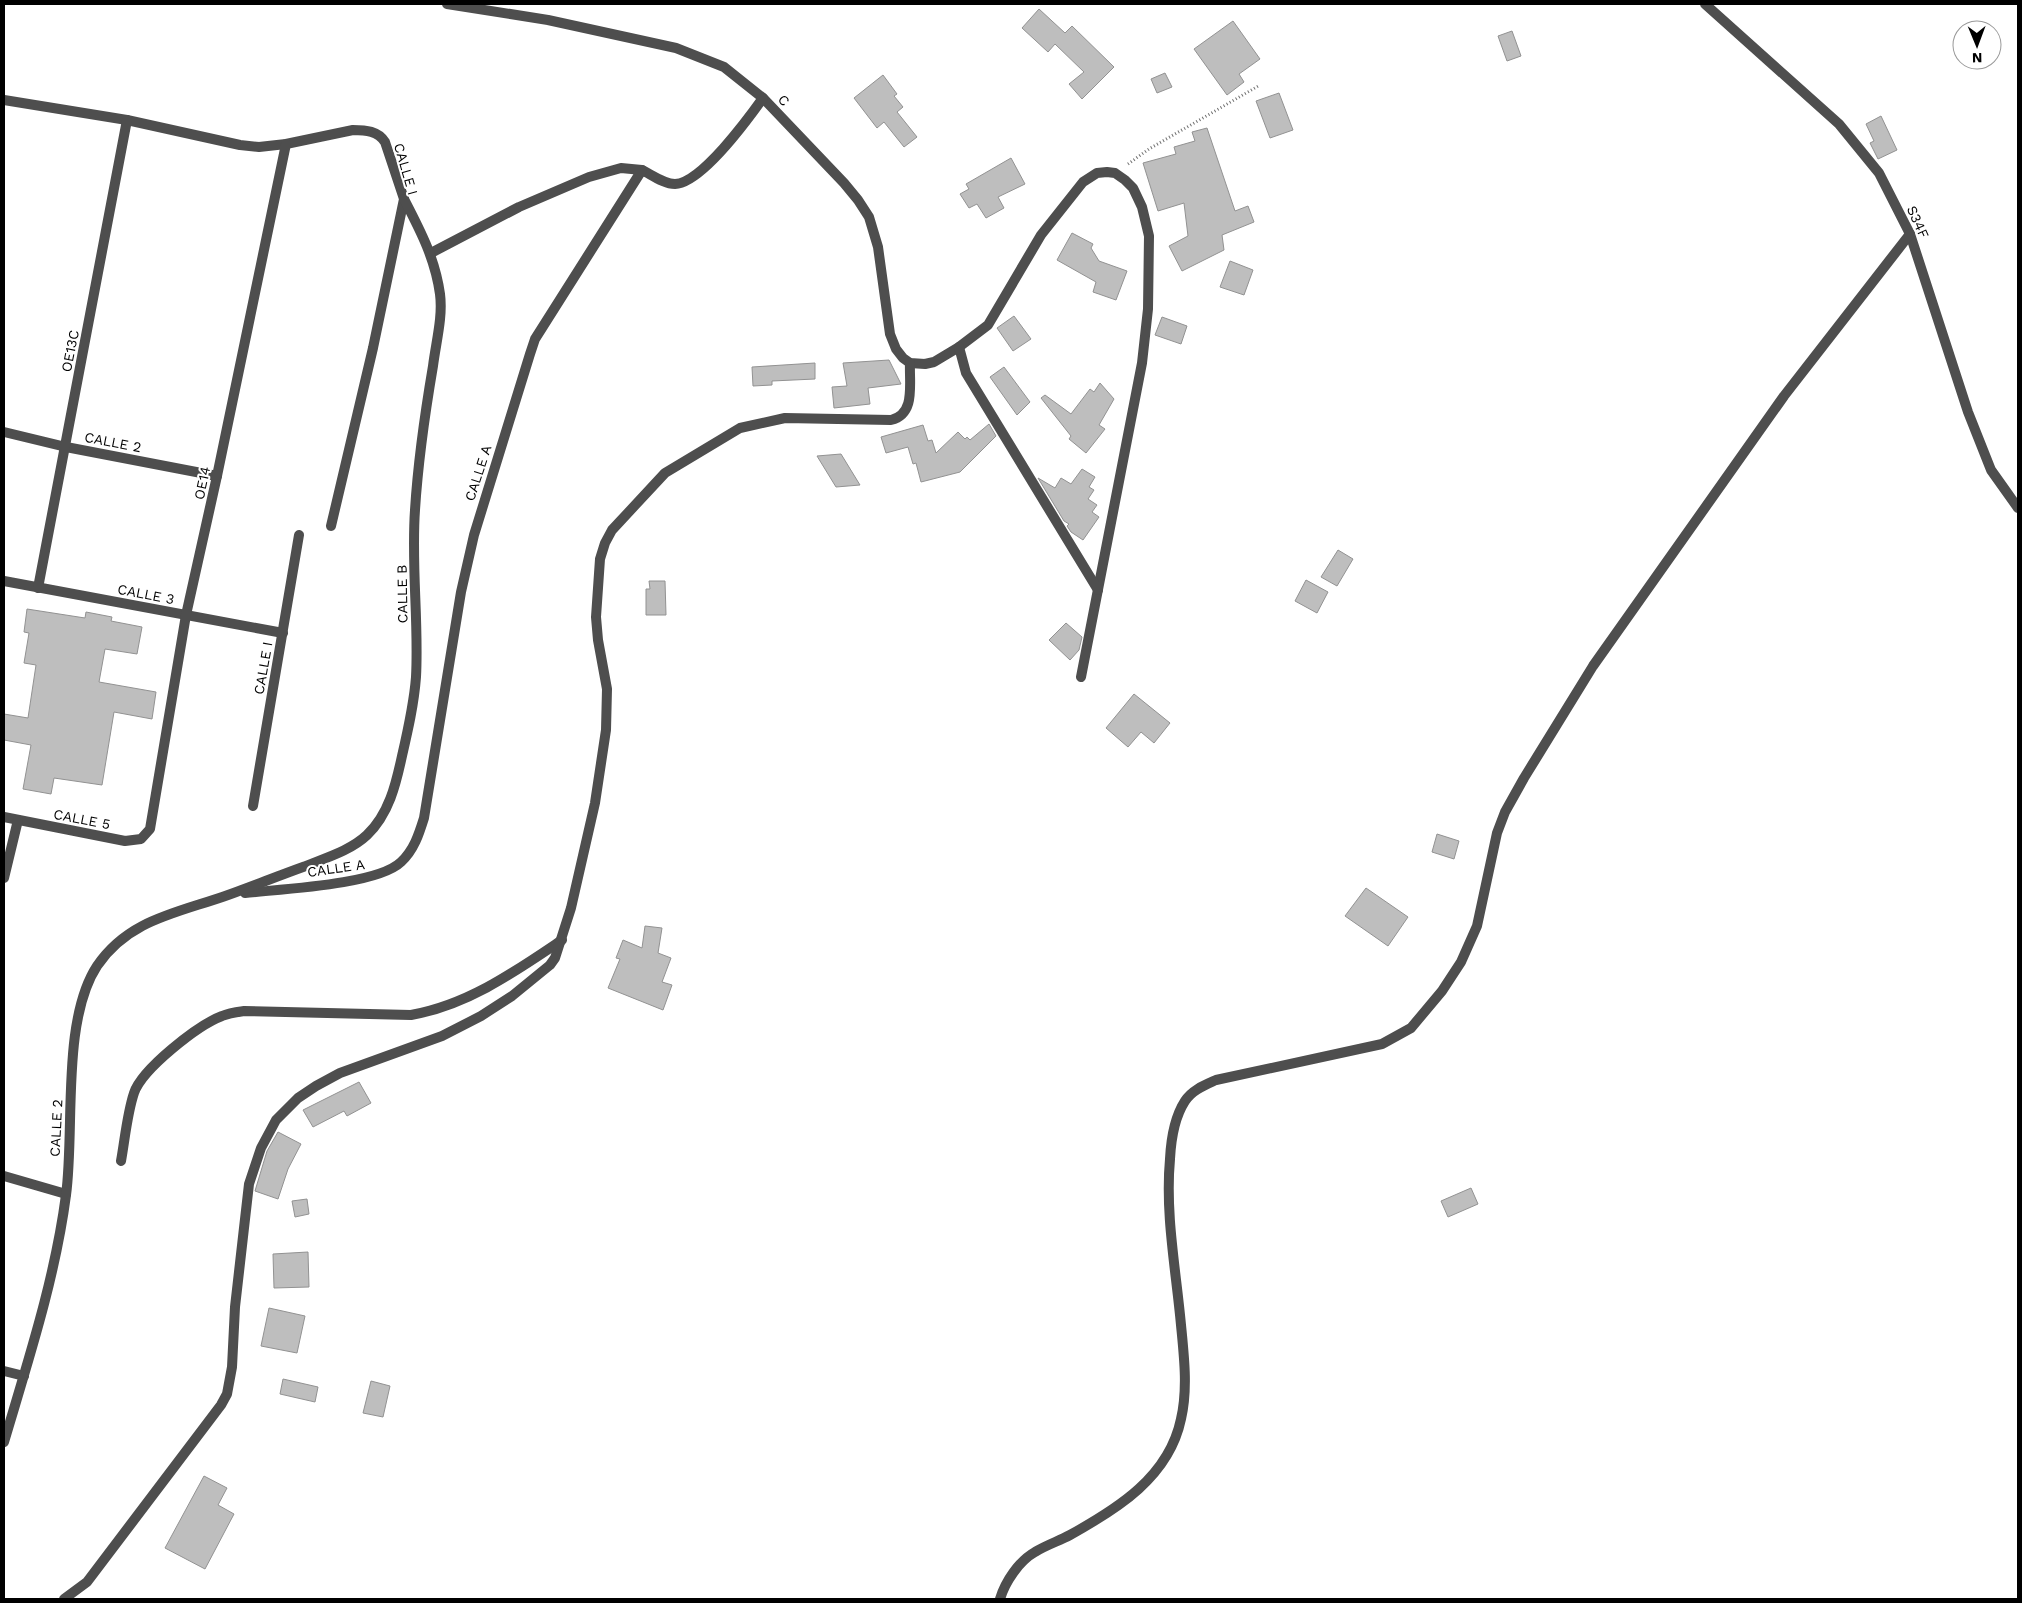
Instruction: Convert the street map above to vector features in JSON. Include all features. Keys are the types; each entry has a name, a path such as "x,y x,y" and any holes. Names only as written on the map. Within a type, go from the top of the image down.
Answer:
{"street":[{"name":"C","path":"447,4 548,20 676,48 724,66 763,98 844,183 869,217 878,247 890,334 896,349 910,363"},
{"name":"S34F","path":"1705,4 1839,124 1878,173 1910,234 1968,412 1991,470 2018,508"},
{"path":"431,253 519,207 589,177 621,168 642,170 670,183 677,184 689,179 734,137 763,98"},
{"name":"CALLE I","path":"4,100 127,120 240,145 259,147 286,144 353,130 374,133 385,142 404,199 373,348 331,526"},
{"name":"OE13C","path":"38,588 127,120"},
{"name":"OE14","path":"150,829 186,615 286,144"},
{"name":"CALLE A","path":"229,895 366,879 386,872 401,863 412,849 418,838 424,818 461,592 474,535 535,339 642,170"},
{"path":"64,1599 87,1582 221,1405 227,1394 232,1367 234,1307 249,1184 261,1148 276,1120 298,1098 340,1073 442,1036 481,1016 512,996 556,958 595,804 606,730 607,689 596,617 600,559 604,544 612,530 665,473 740,428 785,418 891,420 900,418 909,405 910,363 925,364 934,362 959,347 988,325 1041,235 1083,182 1097,173 1116,172 1133,188 1142,207 1149,236 1148,309 1142,363 1081,677"},
{"name":"CALLE B","path":"229,895 332,856 357,844 381,818 394,790 411,715 416,680 415,509 424,427 438,335 440,306 440,294 431,253 404,199"},
{"path":"1000,1599 1019,1565 1034,1552 1100,1518 1139,1490 1160,1467 1173,1446 1182,1419 1185,1362 1170,1210 1169,1171 1173,1132 1178,1113 1186,1099 1197,1089 1216,1080 1382,1044 1411,1028 1442,991 1462,962 1477,926 1497,833 1505,812 1593,666 1779,404 1910,234"},
{"path":"959,347 966,373 1098,590"},
{"name":"CALLE 2","path":"4,432 66,447 217,476"},
{"name":"CALLE I","path":"253,806 300,535"},
{"name":"CALLE 3","path":"4,581 283,633"},
{"name":"CALLE 5","path":"4,817 125,841 141,839 150,829"},
{"path":"4,878 18,820"},
{"name":"CALLE 2","path":"4,1442 24,1376 53,1266 66,1194 75,1036 82,998 97,967 123,937 149,921 229,895"},
{"path":"121,1161 138,1085 156,1063 202,1026 221,1016 244,1011 411,1015 427,1012 475,993 514,972 562,940"},
{"path":"4,1176 66,1194"},
{"path":"4,1371 24,1376"}],"path":[{"path":"1116,172 1149,149 1260,85"}],"building":[{"path":"1039,9 1065,33 1072,26 1114,67 1082,99 1069,84 1084,72 1055,44 1048,52 1022,28"},
{"path":"1233,21 1260,59 1239,74 1244,82 1227,95 1194,49"},
{"path":"1512,31 1521,56 1507,61 1498,36"},
{"path":"1165,73 1172,87 1157,93 1151,79"},
{"path":"883,75 897,94 894,96 903,107 897,112 917,137 904,147 884,122 877,128 854,98"},
{"path":"1279,93 1293,130 1270,138 1256,101"},
{"path":"1881,116 1897,150 1878,159 1870,143 1874,141 1866,124"},
{"path":"1207,128 1235,211 1248,206 1254,222 1222,235 1224,250 1182,271 1169,246 1188,236 1184,203 1158,211 1143,163 1176,154 1174,147 1195,141 1192,132"},
{"path":"1011,158 1025,184 998,197 1004,208 986,218 977,204 969,208 960,194 969,189 966,184"},
{"path":"1072,233 1093,244 1091,248 1099,261 1127,271 1116,300 1093,292 1096,282 1057,260"},
{"path":"1230,261 1253,270 1244,295 1220,287"},
{"path":"1014,316 1031,339 1013,351 997,328"},
{"path":"1162,317 1187,326 1181,344 1155,335"},
{"path":"889,360 901,384 868,388 870,404 834,408 832,387 847,386 843,363"},
{"path":"815,363 815,379 772,381 772,385 753,386 752,367"},
{"path":"1004,367 1030,402 1017,415 990,377"},
{"path":"1100,383 1114,399 1099,425 1105,429 1086,453 1069,439 1071,436 1041,398 1045,395 1071,414 1090,389 1094,392"},
{"path":"989,424 996,436 960,472 921,482 916,463 913,464 908,447 886,453 881,437 923,425 928,441 932,440 936,453 958,432 965,439 967,437 970,440"},
{"path":"841,454 860,485 836,487 817,456"},
{"path":"1082,469 1095,477 1089,487 1094,490 1088,499 1097,505 1092,512 1099,517 1083,540 1071,532 1067,526 1069,524 1064,521 1038,478 1055,488 1061,478 1071,484"},
{"path":"1338,550 1353,559 1337,586 1321,577"},
{"path":"1306,580 1328,592 1317,613 1295,601"},
{"path":"649,581 665,581 666,615 646,615 646,589 650,589"},
{"path":"27,609 85,618 86,612 112,617 111,621 142,627 137,654 105,649 99,682 156,692 152,719 114,712 102,785 54,778 51,794 23,789 31,745 4,740 4,714 28,718 36,665 24,663 29,633 24,632"},
{"path":"1066,623 1082,637 1079,650 1070,660 1049,640"},
{"path":"1134,694 1170,723 1154,743 1141,732 1128,747 1106,728"},
{"path":"1437,834 1459,841 1454,859 1432,852"},
{"path":"1366,888 1408,917 1388,946 1345,916"},
{"path":"645,926 662,928 658,953 671,958 662,982 672,985 663,1010 608,988 620,959 616,958 623,940 642,948"},
{"path":"359,1082 371,1103 347,1116 344,1111 313,1127 303,1110"},
{"path":"278,1132 301,1144 288,1169 278,1199 255,1191 267,1151"},
{"path":"1471,1188 1478,1204 1448,1217 1441,1201"},
{"path":"307,1199 309,1214 295,1217 292,1201"},
{"path":"308,1252 309,1287 274,1288 273,1254"},
{"path":"269,1308 305,1316 297,1353 261,1346"},
{"path":"283,1379 318,1387 315,1402 280,1394"},
{"path":"371,1381 390,1386 383,1417 363,1413"},
{"path":"204,1476 227,1488 218,1505 234,1514 205,1569 165,1548"}]}
